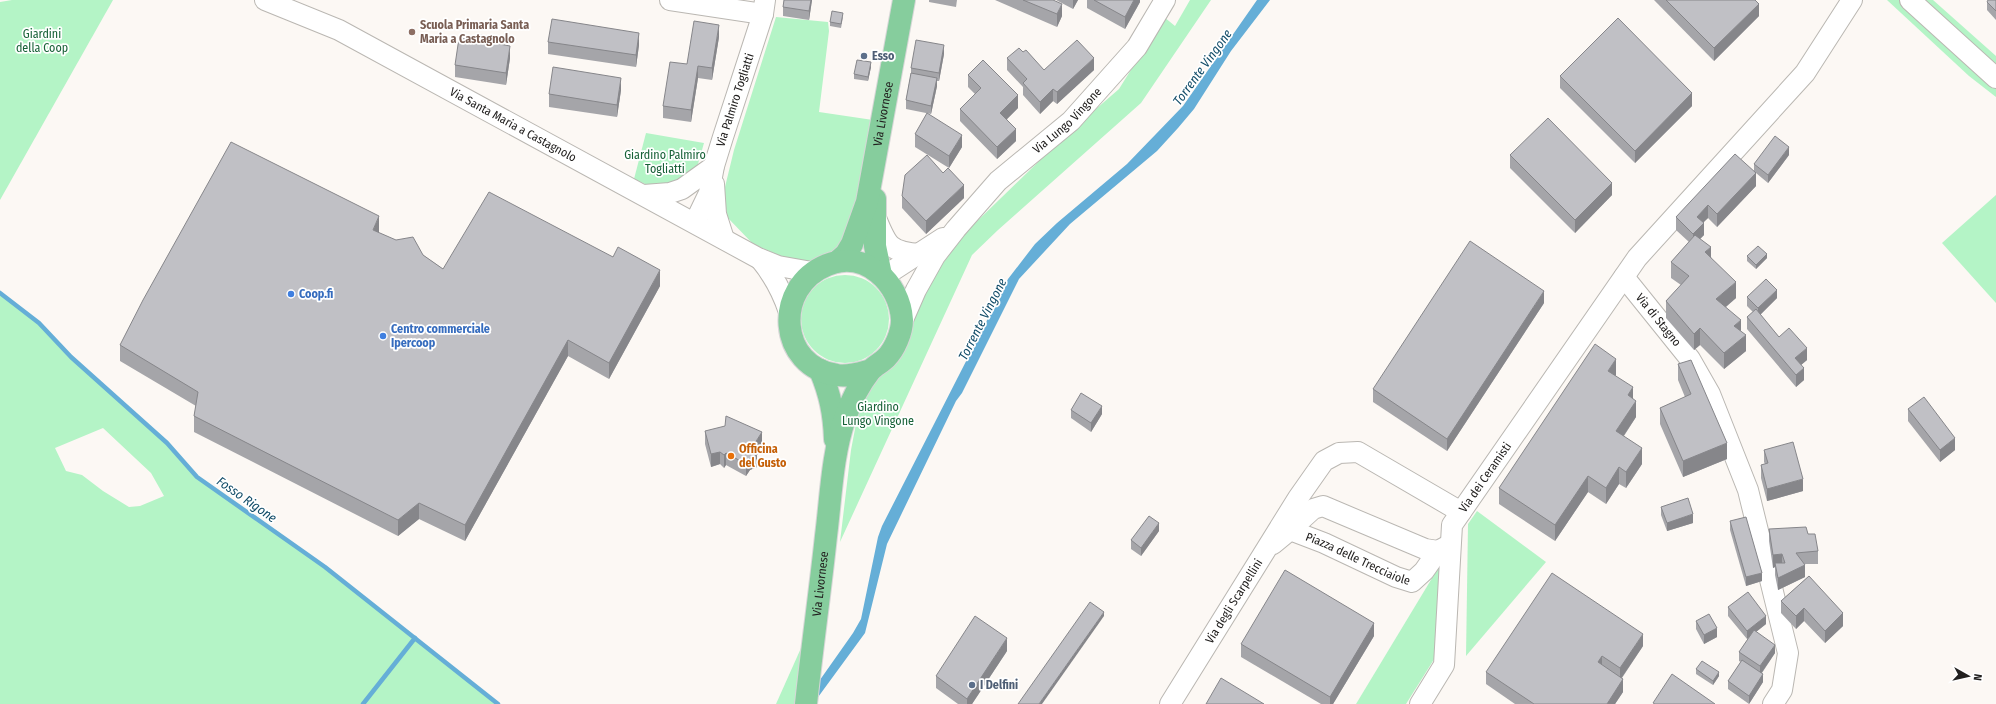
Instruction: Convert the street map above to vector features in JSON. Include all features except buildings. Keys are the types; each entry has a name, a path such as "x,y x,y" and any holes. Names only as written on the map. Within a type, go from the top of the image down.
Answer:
{"main road":[{"name":"Via Livornese","path":"837,262 856,263 869,267 881,274 896,294 900,304 902,322 897,341 887,358 871,370 855,375 837,375 820,370 806,360 795,346 789,330 788,312 792,297 801,283 812,272 837,262 846,254 858,228 867,202 876,158 904,0"},
{"name":"Via Livornese","path":"876,158 874,215 875,246 881,274"},
{"name":"Via Livornese","path":"820,370 828,391 834,415 835,464"},
{"name":"Via Livornese","path":"806,704 835,464 845,420 853,399 871,370"}],"street":[{"name":"Via Santa Maria a Castagnolo","path":"265,0 339,30 758,258 778,266 812,272"},
{"path":"291,0 339,30"},
{"path":"670,0 764,7"},
{"name":"Via Lungo Vingone","path":"902,322 916,290 935,256 956,230 998,180 1071,121 1137,47 1165,0"},
{"path":"1624,277 1637,258 1804,73 1852,0"},
{"path":"1910,0 1996,78"},
{"name":"Via Palmiro Togliatti","path":"688,219 708,193 714,166 764,7"},
{"path":"644,195 670,193 682,189 714,166"},
{"path":"714,166 714,204 724,239"},
{"path":"874,215 886,242 893,249 904,253 920,254"},
{"name":"Via Lungo Vingone","path":"881,274 892,271 956,230"},
{"name":"Via Santa Maria a Castagnolo","path":"758,258 774,277 783,292 788,312"},
{"name":"Via dei Ceramisti","path":"1420,704 1444,665 1444,547 1452,525 1624,277"},
{"name":"Via di Stagno","path":"1624,277 1690,359 1710,394 1748,490 1766,571 1788,653 1782,690 1773,704"},
{"name":"Via degli Scarpellini","path":"1170,704 1298,498 1324,461 1339,453 1358,452 1461,512"},
{"name":"Piazza delle Trecciaiole","path":"1268,548 1313,509 1323,506 1425,549 1444,547"},
{"name":"Piazza delle Trecciaiole","path":"1290,530 1324,543 1396,577 1412,582 1424,571 1444,547"}],"green space":[{"name":"Giardini della Coop","path":"12,0 113,0 0,200 0,2"},
{"name":"Giardino Lungo Vingone","path":"1190,0 1211,0 1141,103 998,230 972,255 840,542 851,450 859,408 931,279 968,230 1066,135 1119,89 1164,17 1175,26"},
{"path":"1887,0 1933,0 1996,56 1996,97 1969,76"},
{"path":"776,17 828,22 829,31 819,112 873,120 855,217 836,252 806,263 794,262 753,244 727,217 724,191 734,150"},
{"name":"Giardino Palmiro Togliatti","path":"646,133 704,143 696,171 685,181 652,187 634,179"},
{"path":"1996,195 1996,303 1942,243"},
{"path":"845,275 862,278 870,282 882,294 886,302 889,319 886,336 882,344 870,356 862,360 845,363 828,360 820,356 808,344 804,336 801,319 804,302 808,294 820,282 828,278"},
{"path":"0,293 39,323 71,357 167,443 197,477 325,567 497,704 0,704","holes":["103,428 151,473 164,496 140,506 129,507 103,491 82,475 66,471 55,448"]},
{"path":"1477,511 1546,562 1466,656 1468,524"},
{"path":"1449,550 1443,645 1406,704 1356,704"},
{"path":"818,610 806,704 776,704"}],"water":[{"path":"1257,0 1270,0 1231,51 1194,109 1178,128 1157,151 1070,224 1019,279 962,393 956,401 887,544 865,633 813,704 803,704 853,633 861,619 878,537 882,526 1008,279 1035,244 1057,223 1127,164 1183,106"}],"waterway":[{"name":"Fosso Rigone","path":"0,293 39,323 71,357 167,443 197,477 325,567 498,704"},
{"path":"363,704 415,638"}],"place":[{"name":"Scuola Primaria Santa Maria a Castagnolo","path":"412,32"},
{"name":"Esso","path":"864,56"},
{"name":"Coop.fi","path":"291,294"},
{"name":"Centro commerciale Ipercoop","path":"383,336"},
{"name":"Officina del Gusto","path":"731,456"},
{"name":"I Delfini","path":"972,685"}],"water label":[{"name":"Torrente Vingone","path":"1202,67"},
{"name":"Torrente Vingone","path":"982,319"}]}
